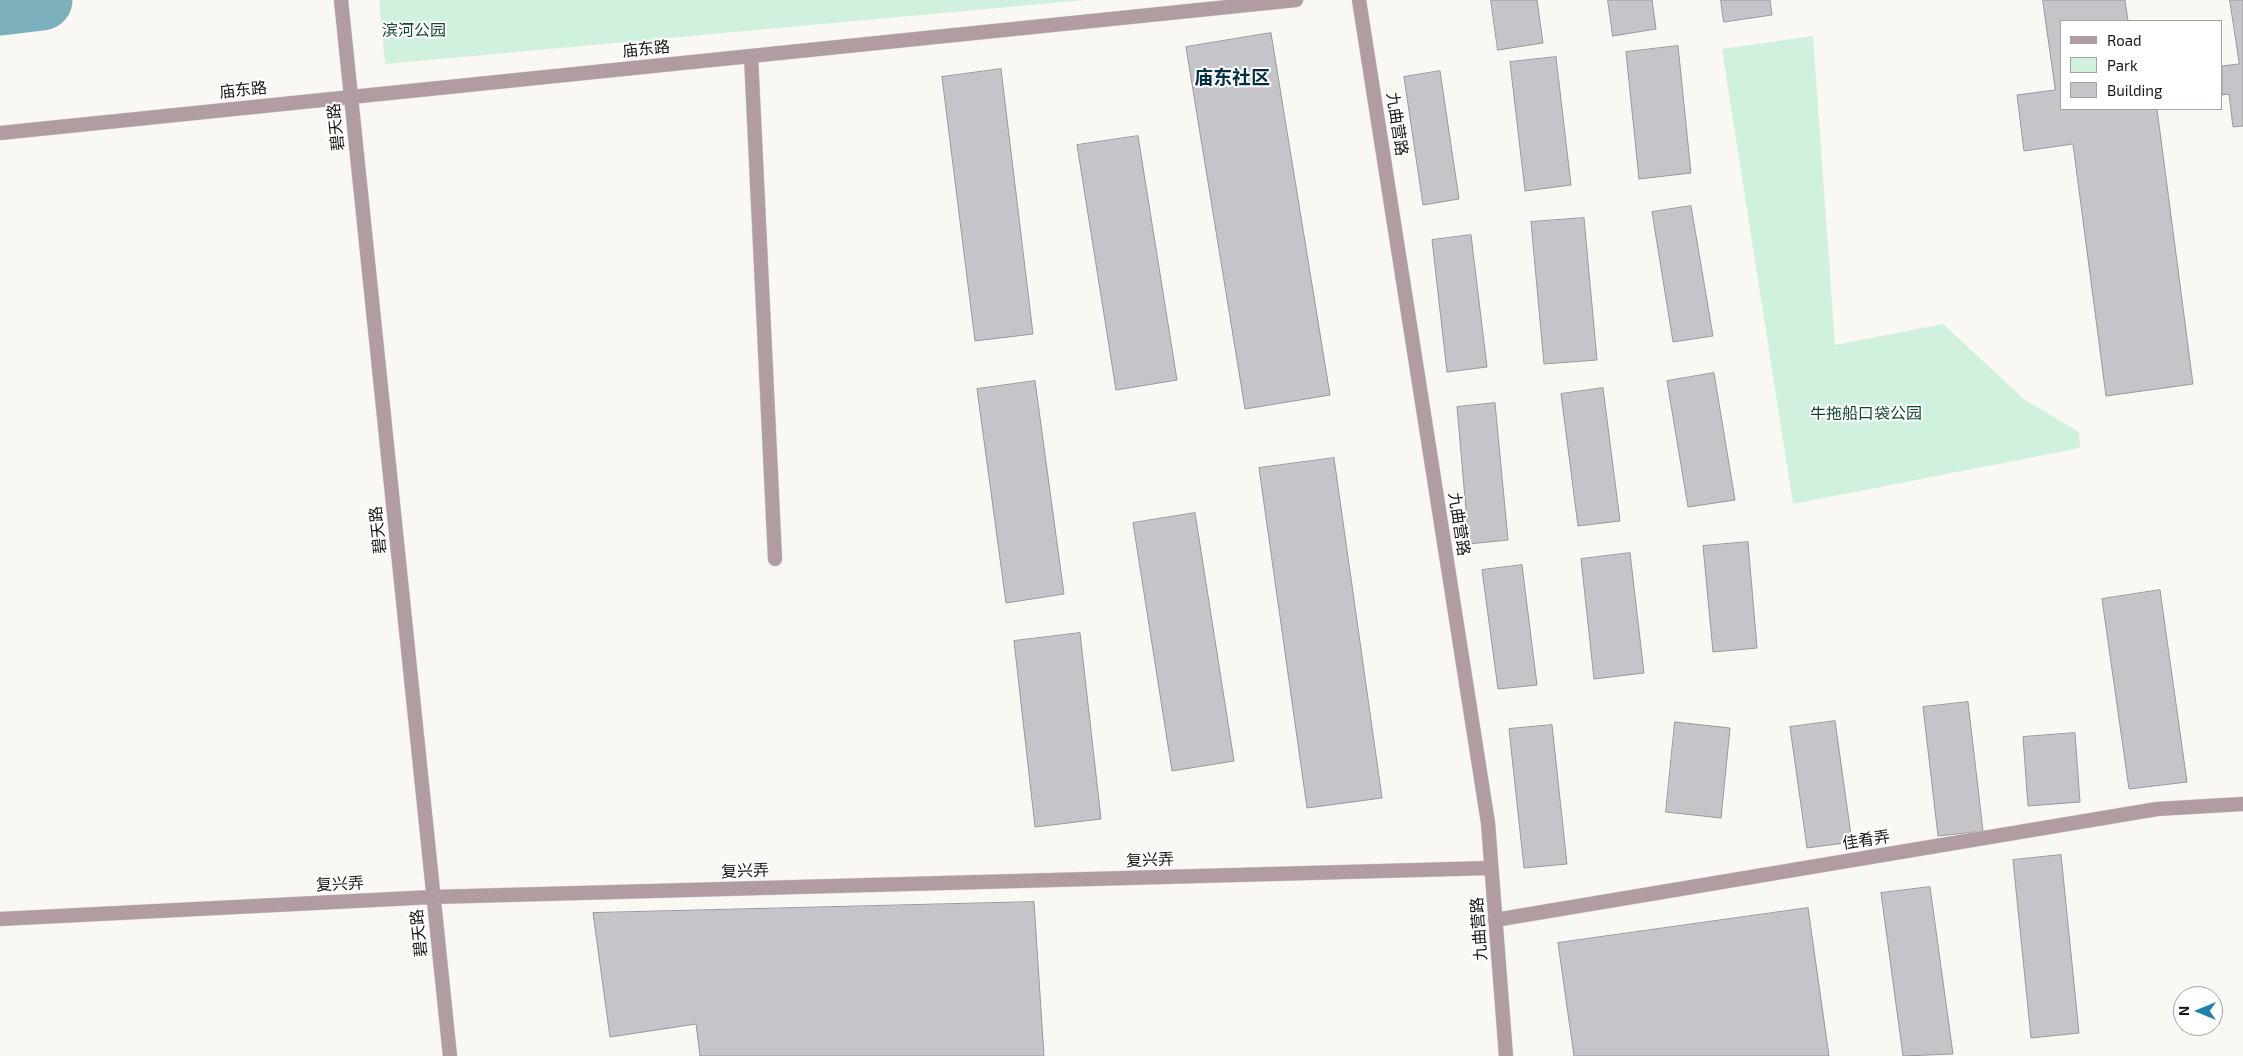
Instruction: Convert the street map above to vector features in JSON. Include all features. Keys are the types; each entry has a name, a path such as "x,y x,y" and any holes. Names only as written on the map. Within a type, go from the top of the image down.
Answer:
{"street":[{"name":"碧天路","path":"341,0 450,1056"},
{"name":"庙东路","path":"0,133 1296,0"},
{"name":"九曲营路","path":"1360,0 1488,823 1506,1056"},
{"path":"751,56 775,559"},
{"name":"佳肴弄","path":"1495,920 2157,809 2243,804"},
{"name":"复兴弄","path":"0,919 433,897 1491,868"}],"green space":[{"name":"滨河公园","path":"379,0 1085,0 385,64"},
{"name":"牛拖船口袋公园","path":"1813,36 1835,345 1943,324 2025,400 2079,432 2080,448 1793,504 1722,49"}],"building":[{"path":"1491,0 1537,0 1543,43 1498,50"},
{"path":"1608,0 1652,0 1656,29 1613,36"},
{"path":"1721,0 1770,0 1772,15 1724,22"},
{"path":"2043,0 2125,0 2128,20 2060,20 2060,110 2157,110 2193,384 2106,396 2073,144 2024,151 2017,95 2055,90"},
{"path":"2230,0 2243,0 2243,126 2233,127 2229,94 2223,95 2223,66 2239,64"},
{"path":"1271,33 1330,395 1245,409 1186,47"},
{"path":"1678,46 1691,173 1639,179 1626,52"},
{"path":"1556,57 1571,185 1525,191 1510,62"},
{"path":"1001,69 1033,334 975,341 942,77"},
{"path":"1440,71 1459,199 1423,205 1404,77"},
{"path":"1138,136 1177,380 1116,390 1077,145"},
{"path":"1691,206 1713,336 1673,342 1652,212"},
{"path":"1584,218 1597,360 1544,364 1531,222"},
{"path":"1471,235 1487,367 1447,372 1432,240"},
{"path":"1714,373 1735,500 1688,507 1667,381"},
{"path":"1035,381 1064,594 1006,603 977,389"},
{"path":"1603,388 1620,521 1578,526 1561,394"},
{"path":"1495,403 1508,540 1469,544 1457,407"},
{"path":"1334,458 1382,798 1307,808 1259,468"},
{"path":"1195,513 1234,761 1172,771 1133,523"},
{"path":"1748,542 1757,648 1713,652 1703,546"},
{"path":"1630,553 1644,673 1594,679 1581,559"},
{"path":"1522,565 1537,685 1498,689 1482,570"},
{"path":"2160,590 2187,782 2129,789 2102,599"},
{"path":"1080,633 1101,819 1035,827 1014,641"},
{"path":"1968,702 1983,831 1938,836 1923,707"},
{"path":"1835,721 1852,842 1807,848 1790,727"},
{"path":"1675,722 1730,728 1721,818 1666,812"},
{"path":"1552,725 1567,864 1524,868 1509,729"},
{"path":"2075,733 2080,802 2028,806 2023,737"},
{"path":"2061,855 2079,1033 2031,1038 2013,860"},
{"path":"1930,887 1953,1054 1903,1056 1881,893"},
{"path":"1034,902 1044,1056 700,1056 696,1024 610,1037 593,913"},
{"path":"1808,908 1829,1056 1574,1056 1558,943"}],"waterway":[{"path":"0,5 42,0"}],"district":[{"name":"庙东社区","path":"1232,78"}]}
